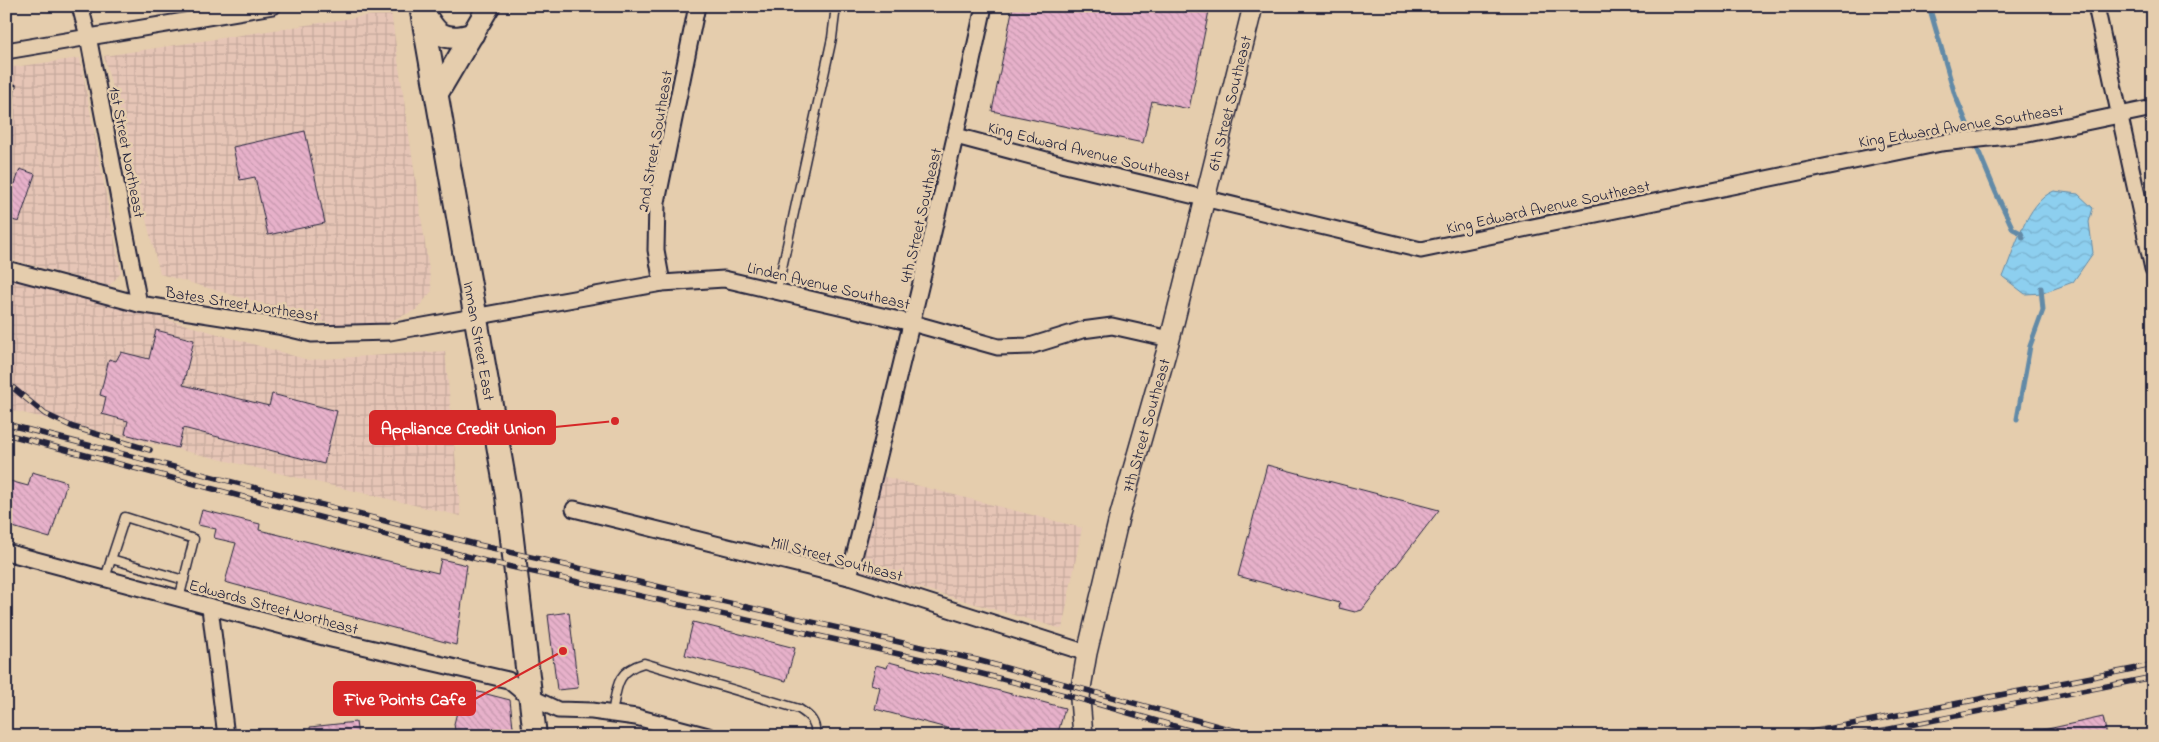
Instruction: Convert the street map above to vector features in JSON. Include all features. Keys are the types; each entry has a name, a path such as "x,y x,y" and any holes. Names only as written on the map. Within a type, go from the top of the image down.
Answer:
{"main road":[{"path":"421,6 432,28 445,37 461,38 473,34"},
{"name":"Inman Street East","path":"421,6 506,496 535,736"},
{"path":"437,94 488,6"}],"street":[{"name":"1st Street Northeast","path":"80,6 88,36 139,304"},
{"path":"6,50 273,6"},
{"name":"2nd Street Southeast","path":"662,283 656,250 657,202 698,6"},
{"name":"4th Street Southeast","path":"849,577 912,323 984,6"},
{"name":"6th Street Southeast","path":"1206,199 1253,6"},
{"path":"2096,6 2153,269"},
{"name":"King Edward Avenue Southeast","path":"956,136 1065,165 1421,250 1941,143 2028,134 2153,108"},
{"name":"7th Street Southeast","path":"1082,736 1080,699 1087,653 1119,518 1170,338 1206,199"},
{"name":"Bates Street Northeast","path":"6,269 139,304 278,326 312,334 390,332 476,316"},
{"name":"Linden Avenue Southeast","path":"476,316 662,283 724,279 912,323 998,347 1030,346 1082,330 1112,326 1170,338"},
{"name":"Mill Street Southeast","path":"574,509 849,577 1087,653"},
{"name":"Edwards Street Northeast","path":"6,552 331,639 508,680 522,693 558,710 636,717 708,736"},
{"path":"210,608 226,736"}],"lane":[{"path":"777,291 832,38 836,6"},
{"path":"105,578 126,517 194,539 179,599"},
{"path":"111,559 184,580"},
{"path":"612,714 620,678 635,665 644,663 799,709 812,718 816,730 815,736"}],"shaded area":[{"path":"391,12 432,291 416,310 362,333 160,274 104,56"},
{"path":"80,58 121,273 109,286 6,258 6,68"},
{"path":"6,273 308,360 445,351 461,516 6,409"},
{"path":"881,476 1082,528 1062,629 861,571"}],"water":[{"path":"2054,191 2078,194 2093,208 2089,222 2093,253 2073,282 2043,293 2025,294 2003,277 2016,242 2029,216 2044,197"}],"building":[{"path":"1013,6 1210,6 1189,109 1152,101 1143,143 992,111"},
{"path":"305,131 325,223 268,235 255,177 240,180 233,147"},
{"path":"20,169 35,174 19,222 6,218 6,181 15,184"},
{"path":"156,330 194,340 183,385 269,406 272,394 337,411 324,464 183,428 178,448 125,434 128,421 102,414 106,397 100,395 109,359 116,361 121,352 149,359"},
{"path":"1267,465 1439,510 1362,610 1355,612 1339,608 1340,603 1238,576"},
{"path":"32,472 67,482 50,538 6,525 6,480 28,486"},
{"path":"202,510 260,524 259,530 438,573 441,559 467,565 456,645 225,582 236,543 214,538 216,529 198,525"},
{"path":"569,612 578,688 557,690 548,615"},
{"path":"693,622 795,648 786,681 685,655"},
{"path":"889,662 1065,708 1057,736 977,736 875,709 880,687 871,684 876,665 887,668"},
{"path":"463,688 510,700 514,736 456,736 454,724"},
{"path":"2103,717 2107,736 2043,736 2043,730"},
{"path":"356,722 358,736 311,736 310,727"}],"waterway":[{"path":"1929,6 1955,95 2013,229 2021,233 2023,238"},
{"path":"2017,419 2030,346 2043,310 2041,288"}],"railway":[{"path":"6,111 14,86"},
{"path":"6,382 45,414 73,427 150,450"},
{"path":"6,424 479,545 977,660 1254,736"},
{"path":"6,434 485,561 939,663 1080,699 1209,736"},
{"path":"1791,736 2153,665"},
{"path":"1854,736 2153,677"}],"place":[{"name":"Appliance Credit Union","path":"615,421"},
{"name":"Five Points Cafe","path":"563,651"}]}
